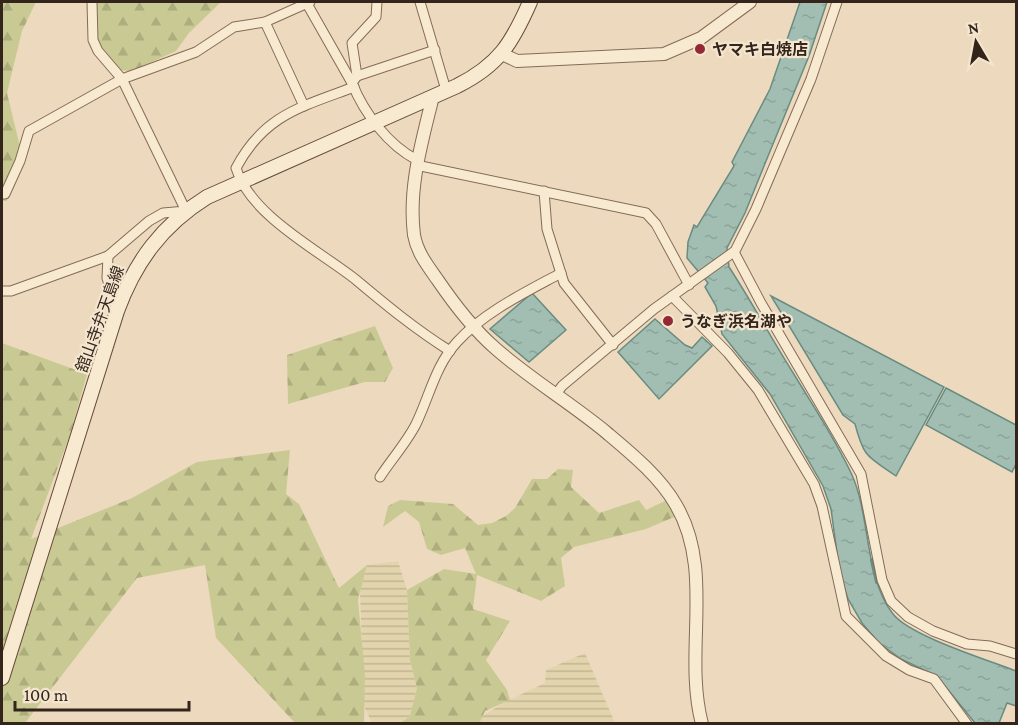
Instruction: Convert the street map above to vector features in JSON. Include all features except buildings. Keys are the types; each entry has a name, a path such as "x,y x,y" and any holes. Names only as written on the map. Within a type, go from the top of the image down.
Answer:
{"main road":[{"name":"舘山寺弁天島線","path":"2,678 117,311 130,279 158,237 186,211 240,182 440,93 484,71 512,41 530,2"}],"street":[{"path":"2,291 11,291 108,256 149,221 163,213 186,211 122,79 98,51 93,40 92,2"},
{"path":"354,82 352,43 376,17 377,2"},
{"path":"420,2 435,50 440,93 417,163 413,200 416,243 435,277 473,327 501,353 557,393 617,441 658,480 681,514 695,563 695,681 702,723"},
{"path":"502,54 517,61 664,54 701,38 736,7 750,2"},
{"path":"557,393 562,386 672,296 732,253 756,209 811,80 837,2"},
{"path":"2,194 5,194 20,161 29,131 122,79 196,52 234,27 265,22 304,3 354,82 375,122 399,151 417,163 646,213 656,224 692,282"},
{"path":"265,22 304,106"},
{"path":"435,50 354,82 274,122 249,144 236,168 240,182 257,202 293,234 354,279 387,309 450,351"},
{"path":"544,191 547,229 569,291 613,345"},
{"path":"732,253 861,474 882,580 891,601 908,617 933,631 967,644 990,646 1017,654"},
{"path":"108,256 107,278 117,311"},
{"path":"380,477 416,424 430,384 450,351 473,327 521,295 561,273"},
{"path":"672,296 728,353 758,390 814,484 822,506 846,616 886,656 909,670 934,679 967,723"}],"shaded area":[{"path":"398,561 407,590 410,660 417,688 410,716 402,723 372,723 364,706 360,591 367,565"},
{"path":"585,653 615,723 479,724 481,717 507,701 545,683 546,670"}],"green space":[{"path":"2,2 36,2 22,31 7,93 21,151 7,201 2,201"},
{"path":"95,2 221,2 189,33 176,51 132,71 115,70 98,51"},
{"path":"375,326 393,368 385,382 365,382 288,404 287,355"},
{"path":"2,343 87,374 70,435 31,539 132,498 197,462 290,450 286,494 299,504 339,588 367,565 358,600 365,675 364,723 295,723 216,638 205,565 137,578 25,723 2,723"},
{"path":"558,469 573,470 571,487 599,513 639,500 646,510 667,500 679,515 646,529 574,547 561,558 565,586 541,601 477,575 473,609 510,621 486,660 507,690 510,700 485,711 479,724 401,723 410,716 417,688 410,660 407,590 444,569 476,574 465,548 441,555 427,549 419,522 405,511 383,527 388,506 400,500 453,504 478,525 492,523 515,508 532,479 547,479"}],"water":[{"path":"800,2 827,2 809,56 745,213 727,248 729,267 825,425 852,475 858,492 877,583 893,614 915,631 932,639 1016,671 1016,706 1007,703 999,723 975,723 937,676 901,659 879,643 862,623 848,599 840,575 831,509 823,486 770,394 722,334 716,306 705,287 708,283 687,258 688,242 694,225 697,227 734,166 732,162 770,89"},
{"path":"532,293 566,330 529,362 490,329"},
{"path":"771,296 944,387 896,476 873,460 864,450 855,424 843,415"},
{"path":"655,319 685,345 692,348 702,337 712,346 659,399 618,352"},
{"path":"946,388 1016,425 1016,464 1012,472 926,425"}],"waterway":[{"path":"872,560 877,582"}],"place":[{"name":"ヤマキ白焼店","path":"700,49"},
{"name":"うなぎ浜名湖や","path":"668,321"}]}
